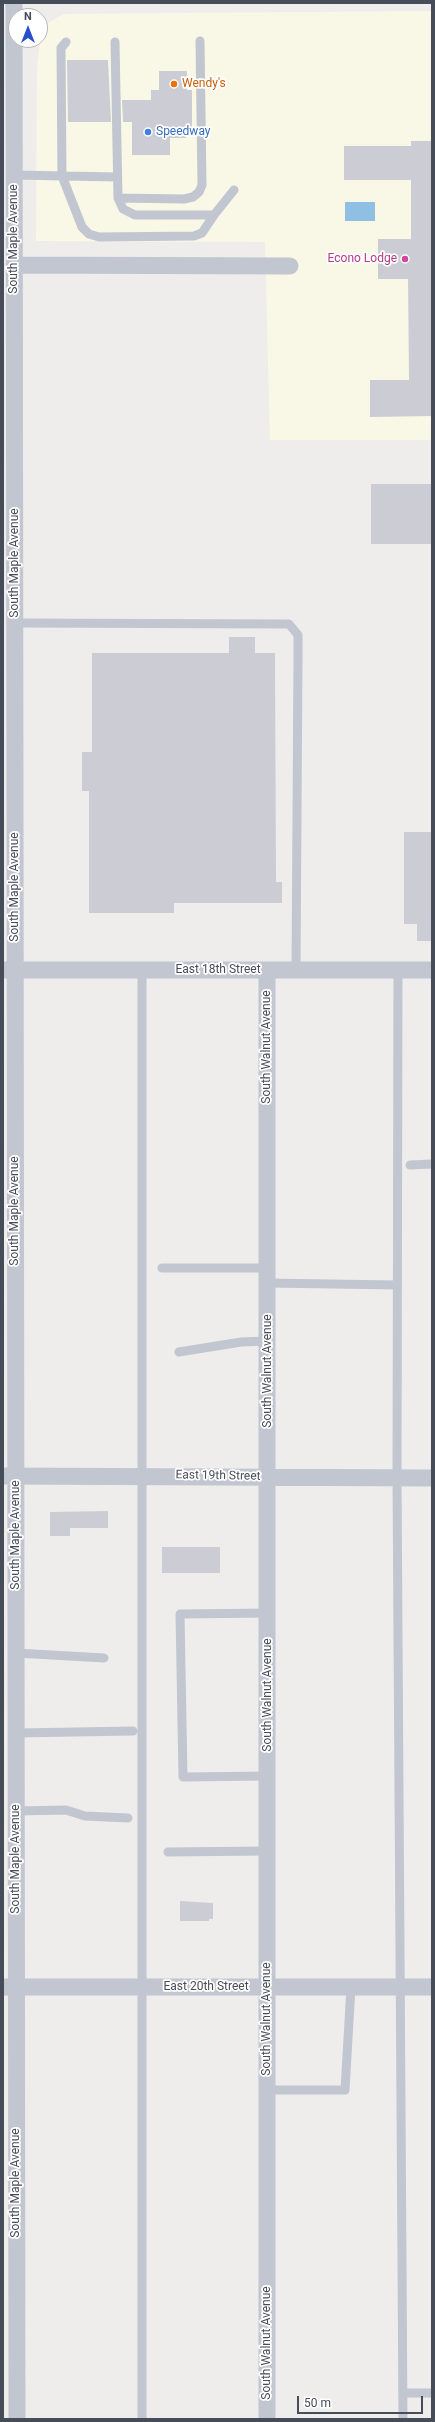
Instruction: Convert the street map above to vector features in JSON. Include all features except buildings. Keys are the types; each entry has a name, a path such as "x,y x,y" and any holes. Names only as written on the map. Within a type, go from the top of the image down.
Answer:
{"street":[{"name":"South Maple Avenue","path":"14,3 9,175 14,265 9,326 9,460 15,623 9,970 9,1476 16,1653 16,1811 10,1987 16,2419"},
{"path":"14,265 290,266"},
{"name":"East 18th Street","path":"9,970 432,970"},
{"name":"South Walnut Avenue","path":"267,970 267,2419"},
{"name":"East 19th Street","path":"9,1476 432,1478"},
{"name":"East 20th Street","path":"10,1987 432,1988"}],"lane":[{"path":"118,198 184,199 193,197 199,192 202,185 200,41"},
{"path":"66,42 61,48 62,176 82,227 89,234 99,237 194,236 202,232 234,190"},
{"path":"115,42 118,198 123,209 135,215 214,215"},
{"path":"9,175 117,177"},
{"path":"15,623 289,624 298,635 296,970"},
{"path":"142,970 142,2419"},
{"path":"398,970 397,1478 403,2419"},
{"path":"410,1165 432,1164"},
{"path":"162,1268 397,1285"},
{"path":"179,1352 242,1342 267,1340"},
{"path":"267,1776 183,1777 180,1614 268,1613"},
{"path":"16,1653 104,1658"},
{"path":"16,1733 133,1731"},
{"path":"16,1811 66,1810 85,1816 128,1818"},
{"path":"168,1852 267,1851"},
{"path":"267,2090 345,2090 351,1987"},
{"path":"403,2393 432,2393"}],"shaded area":[{"path":"432,11 432,440 270,440 265,242 36,241 37,69 39,48 48,48 48,23 64,14"}],"water":[{"path":"345,202 375,202 375,221 345,221"}],"place":[{"name":"Wendy's","path":"174,84"},
{"name":"Speedway","path":"148,132"},
{"name":"Econo Lodge","path":"405,259"}]}
